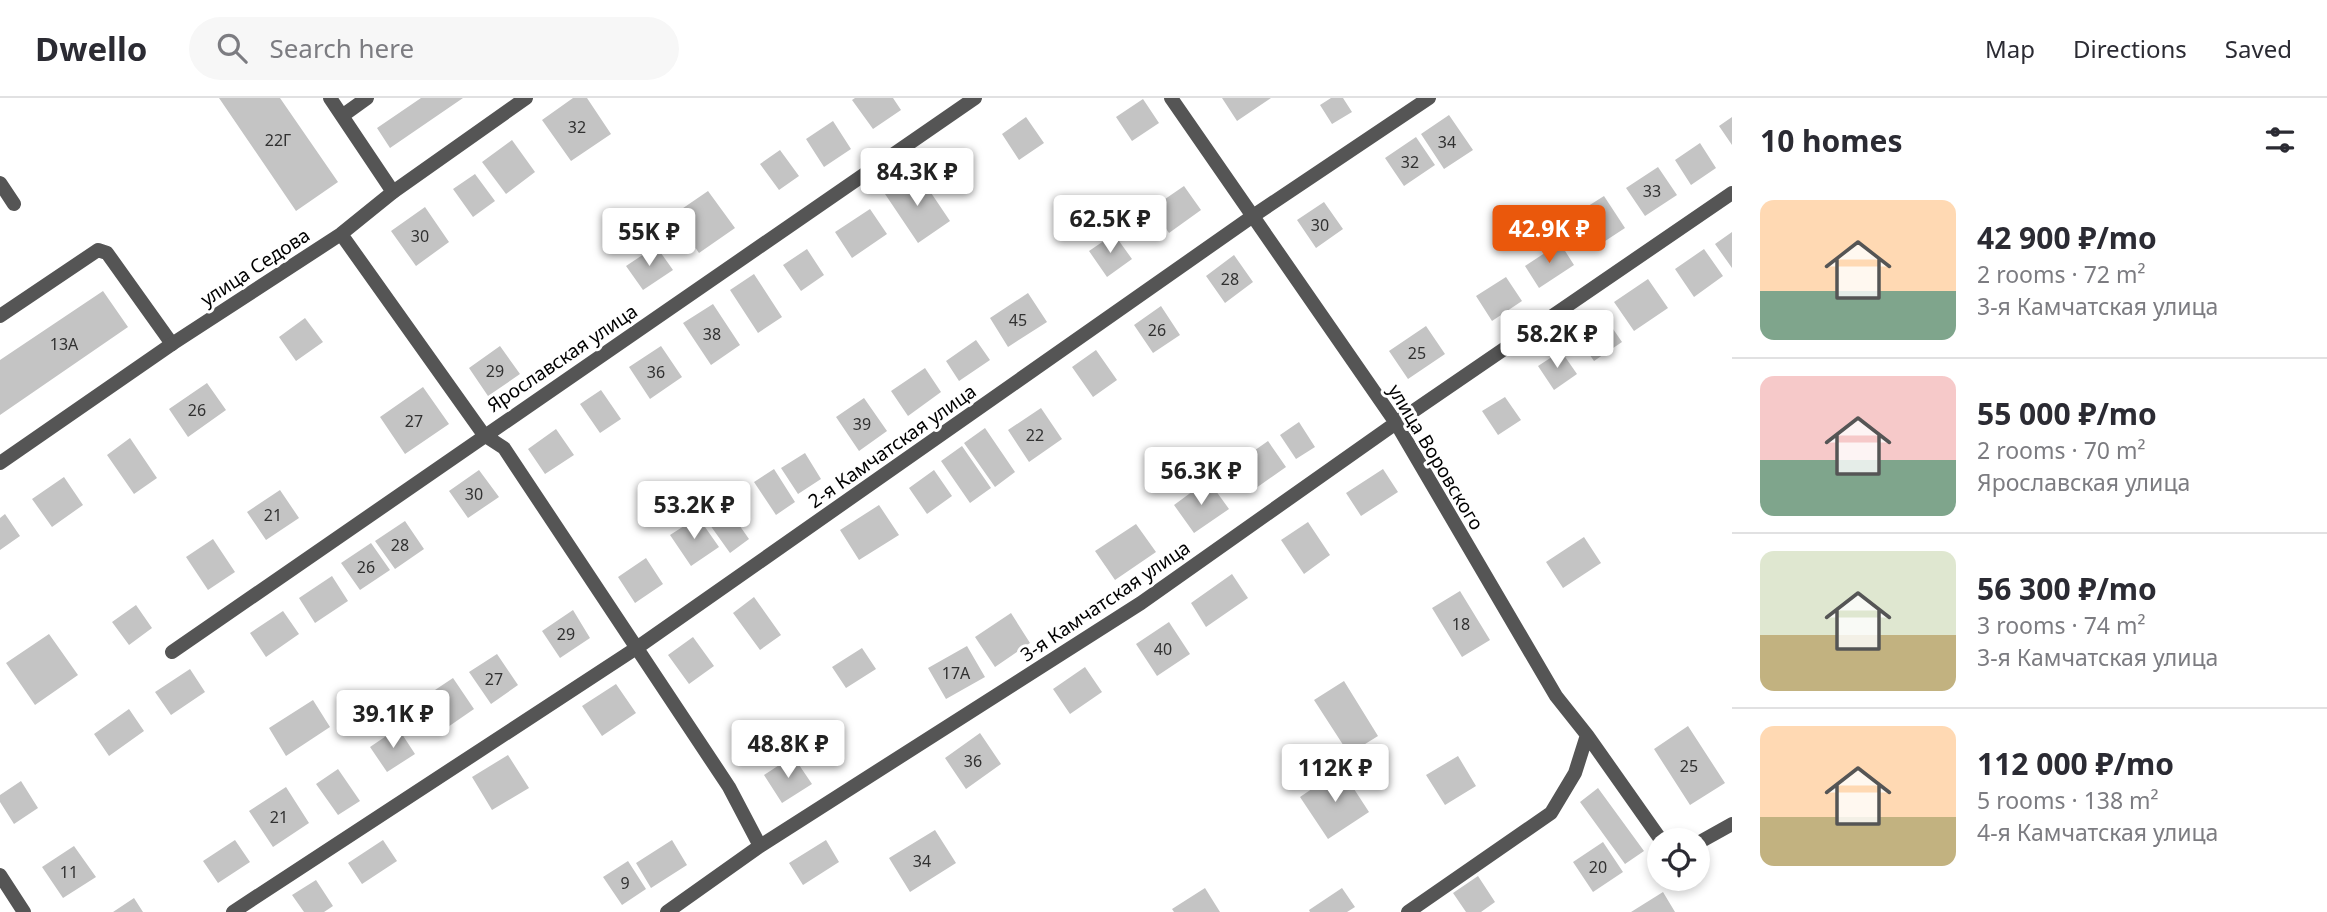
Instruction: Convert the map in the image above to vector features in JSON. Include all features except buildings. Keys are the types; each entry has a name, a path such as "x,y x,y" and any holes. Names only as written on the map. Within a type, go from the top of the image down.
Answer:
{"street":[{"path":"330,98 393,192"},
{"path":"342,116 367,98"},
{"name":"улица Седова","path":"0,463 172,344 341,234 393,192 526,98"},
{"name":"Ярославская улица","path":"172,652 975,98"},
{"name":"улица Воровского","path":"1171,98 1396,423 1556,696 1653,828"},
{"name":"2-я Камчатская улица","path":"233,912 638,647 1253,216 1429,98"},
{"path":"0,183 14,204"},
{"name":"3-я Камчатская улица","path":"667,912 760,846 1142,603 1396,423 1732,193"},
{"path":"341,234 484,435 504,448 729,787 760,846"},
{"path":"0,316 97,250 107,253 172,344"},
{"path":"1408,912 1551,813 1575,773 1587,735"},
{"path":"1710,836 1732,824"},
{"path":"0,875 24,912"}]}
